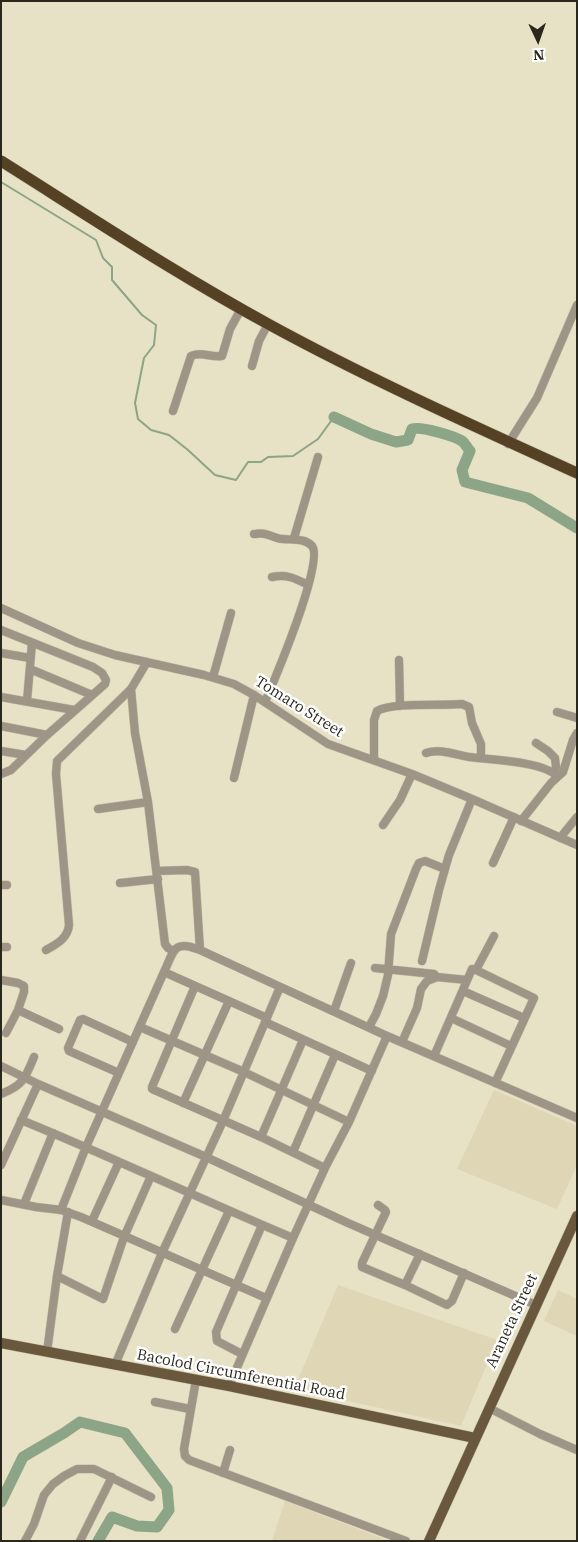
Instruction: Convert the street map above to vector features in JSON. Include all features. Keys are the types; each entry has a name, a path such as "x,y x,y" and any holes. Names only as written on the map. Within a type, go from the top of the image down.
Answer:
{"highway":[{"path":"1,161 161,268 267,326 400,396 577,473"},
{"path":"1,167 51,196"},
{"path":"508,444 577,478"}],"main road":[{"name":"Araneta Street","path":"429,1541 577,1216"},
{"name":"Bacolod Circumferential Road","path":"1,1344 228,1386 475,1438"}],"street":[{"path":"508,444 538,398 577,305"},
{"path":"173,411 191,356 198,353 222,356 230,329 240,311"},
{"path":"252,366 259,341 267,326"},
{"path":"294,538 318,457"},
{"path":"254,534 265,534 281,539 294,538 312,545 314,549 313,572 294,629 265,702"},
{"path":"272,577 283,575 292,577 308,585"},
{"name":"Tomaro Street","path":"1,608 78,643 115,655 213,677 234,684 265,702 328,744 472,798 577,845"},
{"path":"213,677 231,613"},
{"path":"1,630 78,661 102,674 106,680 105,684 74,710 11,770 1,774"},
{"path":"28,702 32,643"},
{"path":"1,653 30,658"},
{"path":"399,660 400,706"},
{"path":"46,950 66,936 68,930 56,774 57,761 131,689 147,662"},
{"path":"30,669 92,695"},
{"path":"131,689 135,733 148,802 165,944 174,951"},
{"path":"234,778 254,695"},
{"path":"1,697 74,710"},
{"path":"374,760 374,720 377,711 382,708 400,706 462,704 469,706 472,723 481,744 482,758"},
{"path":"557,712 577,718"},
{"path":"1,726 47,735"},
{"path":"493,863 517,819 556,774 563,772 577,733"},
{"path":"536,743 555,758 556,774"},
{"path":"1,751 26,755"},
{"path":"426,753 433,751 506,761 541,767 556,774"},
{"path":"383,825 400,800 412,774"},
{"path":"422,961 449,855 472,798"},
{"path":"98,809 148,802"},
{"path":"560,838 577,817"},
{"path":"369,1027 383,996 388,969 391,934 419,863 422,861 428,862 445,869"},
{"path":"120,883 187,870 195,872 200,950"},
{"path":"434,1056 472,970 476,970 494,936"},
{"path":"47,1352 66,1194 164,972 175,948 180,945 200,950 387,1036 577,1118"},
{"path":"334,1011 351,963"},
{"path":"375,968 434,974 437,977"},
{"path":"476,970 533,997 495,1083"},
{"path":"164,972 229,1001 302,1040 372,1071"},
{"path":"402,1042 417,1008 421,989 427,981 437,977 467,980"},
{"path":"1,980 24,986 18,1010 3,1032 1,1041"},
{"path":"195,986 152,1089 261,1137 325,1168"},
{"path":"115,1365 162,1252 223,1121 280,986"},
{"path":"463,991 524,1018"},
{"path":"183,1104 229,1001"},
{"path":"18,1010 59,1029"},
{"path":"451,1018 511,1046"},
{"path":"119,1073 70,1051 68,1048 75,1031 80,1020 83,1019 133,1042"},
{"path":"140,1027 282,1089 349,1122"},
{"path":"228,1386 293,1238 325,1168 349,1122 387,1036"},
{"path":"261,1137 302,1040"},
{"path":"293,1152 335,1055"},
{"path":"1,1094 14,1089 25,1078 34,1057"},
{"path":"1,1066 536,1305"},
{"path":"1,1165 38,1084"},
{"path":"21,1120 86,1146 262,1226 293,1238"},
{"path":"24,1204 53,1133"},
{"path":"92,1221 119,1162"},
{"path":"57,1276 103,1299 124,1237 151,1176"},
{"path":"1,1200 65,1211 92,1221 124,1237 266,1298"},
{"path":"378,1205 386,1212 361,1266 449,1304 464,1273"},
{"path":"175,1329 229,1211"},
{"path":"242,1354 216,1341 216,1332 262,1226"},
{"path":"405,1284 420,1254"},
{"path":"196,1380 184,1449 185,1456 189,1460 406,1541"},
{"path":"155,1402 190,1409"},
{"path":"489,1408 577,1450"},
{"path":"224,1473 230,1450"},
{"path":"24,1541 34,1524 44,1495 53,1484 77,1469 94,1469 151,1497"},
{"path":"80,1541 112,1477"}],"shaded area":[{"path":"494,1090 577,1126 577,1165 557,1209 457,1169"},
{"path":"338,1285 497,1340 461,1426 294,1389"},
{"path":"558,1290 577,1299 577,1336 544,1321"},
{"path":"285,1501 389,1541 272,1541"}],"waterway":[{"path":"1,182 96,240 103,258 112,267 112,280 142,315 156,325 154,345 144,358 135,403 138,419 151,430 169,435 215,475 236,480 248,462 261,462 268,457 293,456 318,439 334,417"},
{"path":"334,417 371,434 396,442 408,440 412,429 416,428 458,439 470,451 462,470 465,482 528,498 577,528"},
{"path":"1,1502 23,1457 80,1422 125,1433 167,1488 169,1510 157,1527 137,1526 112,1517 98,1541"}]}
